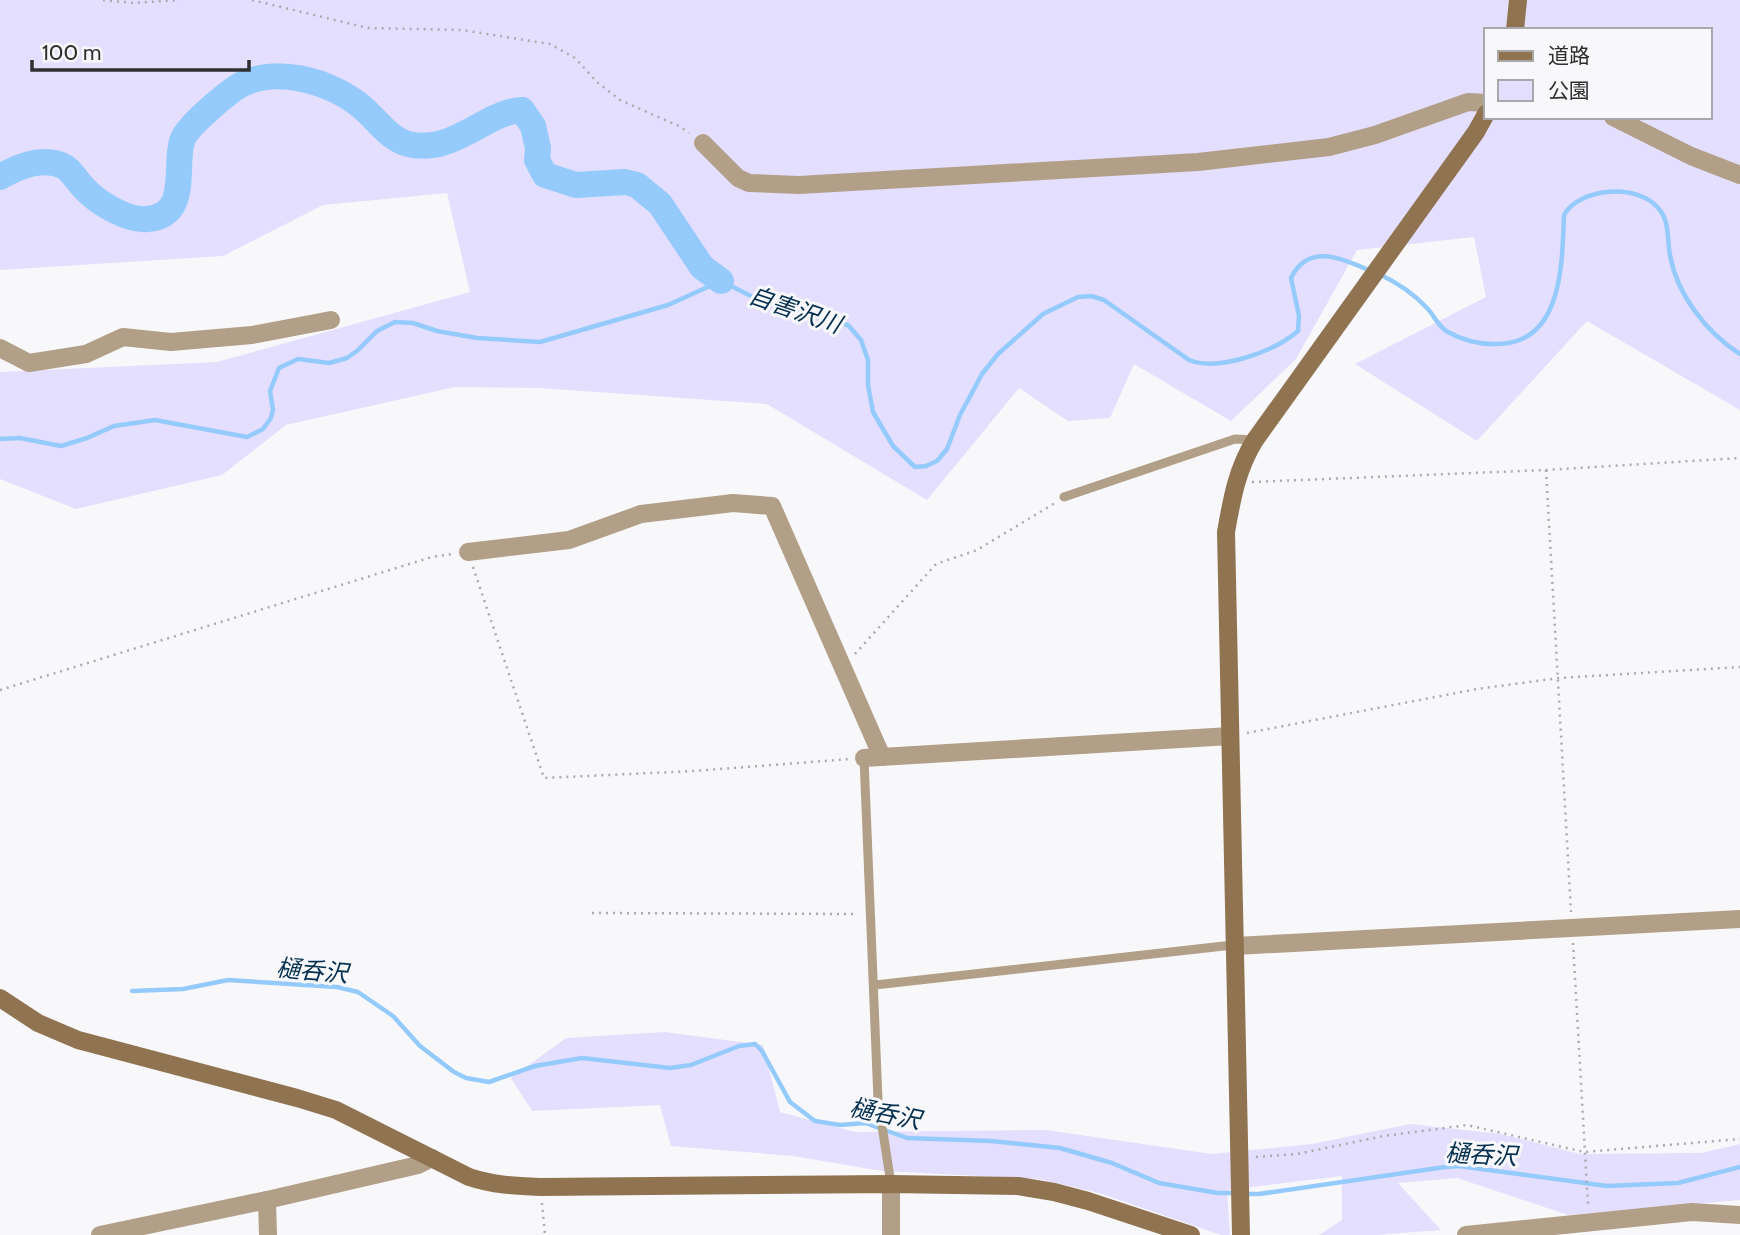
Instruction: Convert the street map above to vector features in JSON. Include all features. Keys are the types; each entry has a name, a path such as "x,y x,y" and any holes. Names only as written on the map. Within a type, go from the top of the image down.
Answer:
{"street":[{"path":"1515,28 1518,5"},
{"path":"703,143 738,178 749,183 799,185 1198,162 1329,147 1375,135 1468,102 1484,103"},
{"path":"1241,1235 1226,531 1235,482 1244,458 1255,440 1484,118"},
{"path":"1617,119 1691,156 1740,175"},
{"path":"0,348 29,363 86,354 123,337 184,341 252,335 331,320"},
{"path":"468,552 569,540 641,514 733,503 772,506 882,757"},
{"path":"864,758 1230,736"},
{"path":"1235,946 1740,919"},
{"path":"0,998 38,1023 78,1040 336,1110 486,1183 506,1186 986,1184 1054,1192 1191,1235"},
{"path":"100,1235 418,1165 432,1158"},
{"path":"891,1184 891,1235"},
{"path":"267,1200 268,1235"},
{"path":"1466,1235 1692,1212 1740,1214"}],"lane":[{"path":"1064,497 1235,439 1255,440"},
{"path":"864,758 878,1100 891,1184"},
{"path":"875,985 1235,946"}],"path":[{"path":"103,0 133,3 180,0"},
{"path":"252,0 368,28 462,30 550,44 575,58 597,82 620,100 681,127 703,143"},
{"path":"1235,482 1546,470 1740,458"},
{"path":"1546,470 1589,1223"},
{"path":"843,667 936,564 977,550 1064,497"},
{"path":"0,690 432,557 468,552 544,778 694,771 864,758"},
{"path":"1230,736 1477,689 1559,677 1740,667"},
{"path":"592,913 871,914"},
{"path":"1240,1158 1297,1154 1384,1136 1467,1125 1584,1152 1740,1139"},
{"path":"540,1186 545,1235"}],"green space":[{"path":"0,0 1740,0 1740,410 1587,321 1477,441 1355,364 1486,297 1474,237 1357,250 1296,359 1231,421 1134,364 1110,418 1068,421 1019,388 927,500 767,404 540,388 455,387 286,425 222,475 76,509 0,479 0,372 217,362 470,292 447,193 323,205 223,256 0,270"},
{"path":"665,1032 763,1045 780,1112 855,1132 1046,1130 1212,1154 1312,1144 1410,1124 1501,1134 1580,1154 1701,1153 1740,1144 1740,1200 1568,1215 1457,1178 1398,1183 1441,1230 1376,1235 1319,1235 1342,1220 1342,1176 1227,1190 1230,1235 1221,1235 1099,1193 1039,1179 882,1171 793,1156 671,1146 660,1105 532,1111 511,1078 566,1038"}],"waterway":[{"name":"自害沢川","path":"0,177 29,164 53,163 68,169 89,193 112,209 139,219 161,216 175,200 180,152 185,135 205,113 234,89 265,77 301,79 335,90 363,108 395,138 419,146 452,140 499,116 522,110 533,126 538,148 537,160 545,175 576,185 625,182 637,185 660,204 702,267 721,281"},
{"name":"自害沢川","path":"1379,274 1416,298 1442,328 1453,335 1482,343 1517,341 1534,332 1546,317 1554,299 1562,256 1564,215 1572,206 1596,194 1624,192 1638,195 1650,201 1663,214 1674,270 1695,312 1716,335 1740,354"},
{"name":"自害沢川","path":"0,439 20,438 61,446 114,426 155,420 247,437 263,429 271,418 273,410 270,391 279,368 298,359 329,363 347,358 377,331 395,322 413,323 437,331 477,338 540,342 668,305 721,281 763,302 848,325 861,340 868,360 868,385 873,412 893,446 915,467 926,466 937,461 947,449 960,415 982,374 998,354 1043,314 1078,297 1091,296 1104,300 1189,360 1215,363 1246,358 1275,346 1298,331 1299,316 1291,278 1307,260 1327,256 1371,271"},
{"name":"樋呑沢","path":"132,991 183,989 228,980 337,987 358,992 393,1016 420,1046 454,1072 466,1078 489,1082 535,1066 582,1058 670,1068 691,1065 739,1046 755,1044 762,1051 790,1102 815,1121 840,1125 865,1123 907,1138 991,1141 1060,1148 1112,1163 1159,1183 1218,1193 1237,1193"},
{"name":"樋呑沢","path":"1246,1194 1459,1166 1607,1186 1678,1183 1740,1167"}]}
